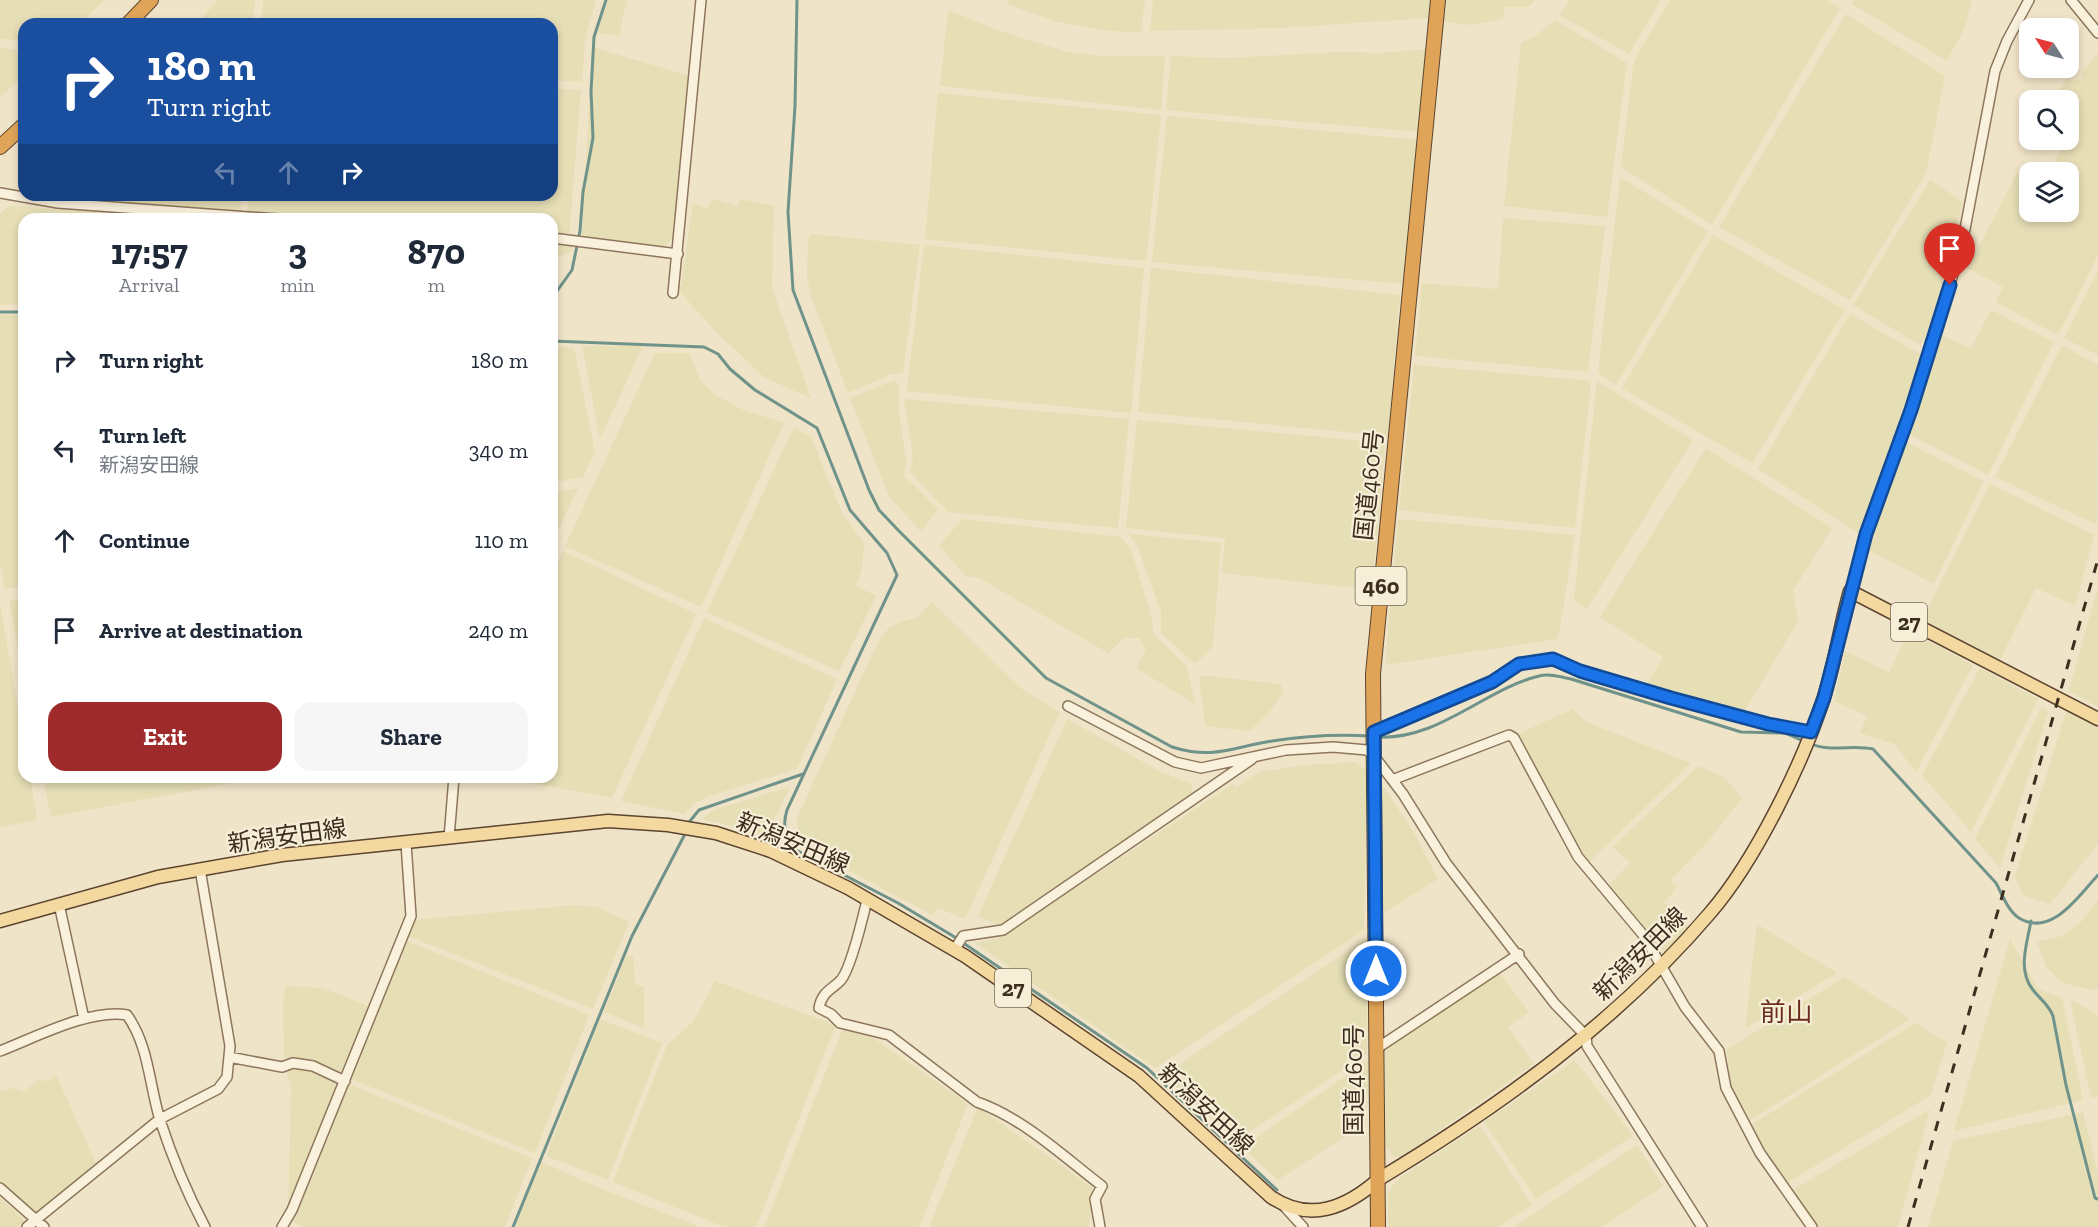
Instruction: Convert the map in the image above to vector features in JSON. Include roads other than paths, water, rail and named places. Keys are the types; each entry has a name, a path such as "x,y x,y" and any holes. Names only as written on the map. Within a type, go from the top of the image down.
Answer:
{"highway":[{"path":"134,18 151,0"},
{"name":"国道460号","path":"1378,1227 1372,674 1438,0"},
{"path":"0,147 18,130"}],"main road":[{"name":"27","path":"1850,591 2098,719"},
{"name":"新潟安田線","path":"0,921 158,878 282,855 608,821 716,833 771,851 867,900 955,949 1139,1076 1283,1205 1296,1210 1326,1209 1364,1192 1379,1179 1545,1068 1586,1036 1661,965 1711,913 1737,878 1762,834 1811,732 1824,698 1850,591"}],"street":[{"path":"673,293 701,0"},
{"path":"1850,591 1866,534 1911,410 1950,285 1965,229 1995,71 2007,40 2029,0"},
{"path":"2071,0 2098,33"},
{"path":"0,193 18,196"},
{"path":"46,201 196,213"},
{"path":"558,239 678,254"},
{"path":"1374,732 1492,682 1519,664 1553,659 1580,671 1671,698 1768,724 1811,732"},
{"path":"1068,706 1175,762 1201,768 1286,750 1333,747 1374,751 1446,863 1519,954 1555,1004 1586,1036 1587,1047 1702,1227"},
{"path":"1392,780 1509,735 1514,738 1578,857 1644,936 1684,1007 1719,1052 1726,1088 1760,1153 1812,1227"},
{"path":"955,949 963,936 1003,930 1254,757"},
{"path":"449,838 454,783"},
{"path":"282,1227 292,1210 411,916 406,843"},
{"path":"27,1227 160,1119 218,1089 227,1077 230,1046 200,869"},
{"path":"867,900 841,981 830,987 819,1008 831,1014 840,1023 889,1035 977,1102 990,1107 1044,1142 1102,1186 1095,1199 1100,1227"},
{"path":"59,904 84,1019"},
{"path":"1376,1049 1519,954"},
{"path":"0,1051 84,1019 116,1012 127,1015 139,1032 160,1119 188,1196 206,1227"},
{"path":"229,1058 282,1067 293,1063 313,1066 345,1081"},
{"path":"0,1188 44,1227"},
{"path":"1283,1205 1303,1227"}],"waterway":[{"path":"558,290 572,270 580,231 583,192 593,138 591,91 594,37 606,0"},
{"path":"797,0 795,106 788,212 793,290 869,490 879,510 1046,678 1172,747 1187,751 1212,752 1296,738 1333,735 1370,736"},
{"path":"0,312 18,312"},
{"path":"558,341 704,347 718,354 730,369 755,390 817,428 850,510 887,553 897,575 787,810 786,831 789,841 796,850 898,903 953,936 1147,1068 1277,1190"},
{"path":"1376,737 1399,736 1420,731 1518,683 1547,675 1571,679 1741,732 1785,733 1803,741"},
{"path":"1809,743 1833,748 1873,749 1996,883 2008,907 2019,918 2031,923 2043,923 2053,918 2064,912 2098,875"},
{"path":"690,821 699,810 803,774"},
{"path":"513,1227 632,936 684,836"},
{"path":"2031,921 2024,957 2025,974 2033,990 2053,1016 2066,1085 2095,1198 2098,1199"}],"railway":[{"path":"1908,1227 2098,559"}],"district":[{"name":"前山","path":"1786,1012"}]}
